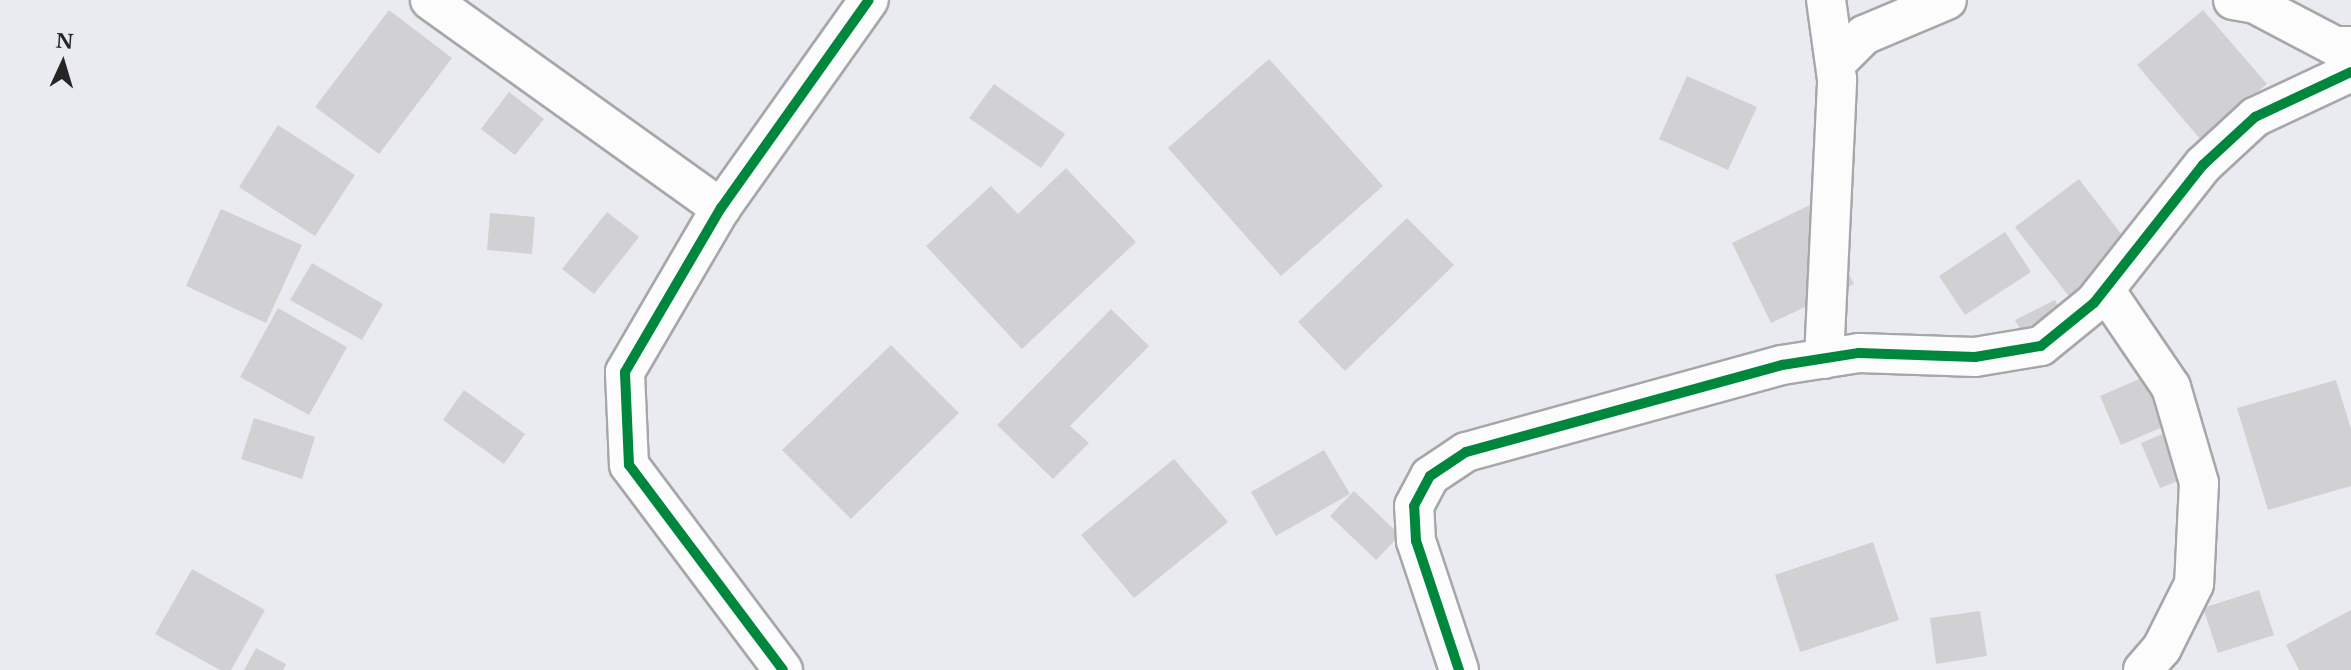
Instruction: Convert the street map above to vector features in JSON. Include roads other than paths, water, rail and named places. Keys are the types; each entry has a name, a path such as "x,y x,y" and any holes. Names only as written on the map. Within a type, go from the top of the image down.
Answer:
{"street":[{"path":"430,0 721,208"},
{"path":"783,670 629,465 625,372 721,208 869,0"},
{"path":"1824,359 1836,63 1826,0"},
{"path":"1836,63 1864,35 1947,0"},
{"path":"2233,0 2255,4 2309,36 2351,46"},
{"path":"1459,670 1416,541 1415,506 1430,476 1466,452 1824,359 1859,354 1975,357 2041,346 2105,290 2203,165 2255,117 2351,72"},
{"path":"2105,290 2171,387 2199,483 2194,584 2162,648 2143,670"}]}
